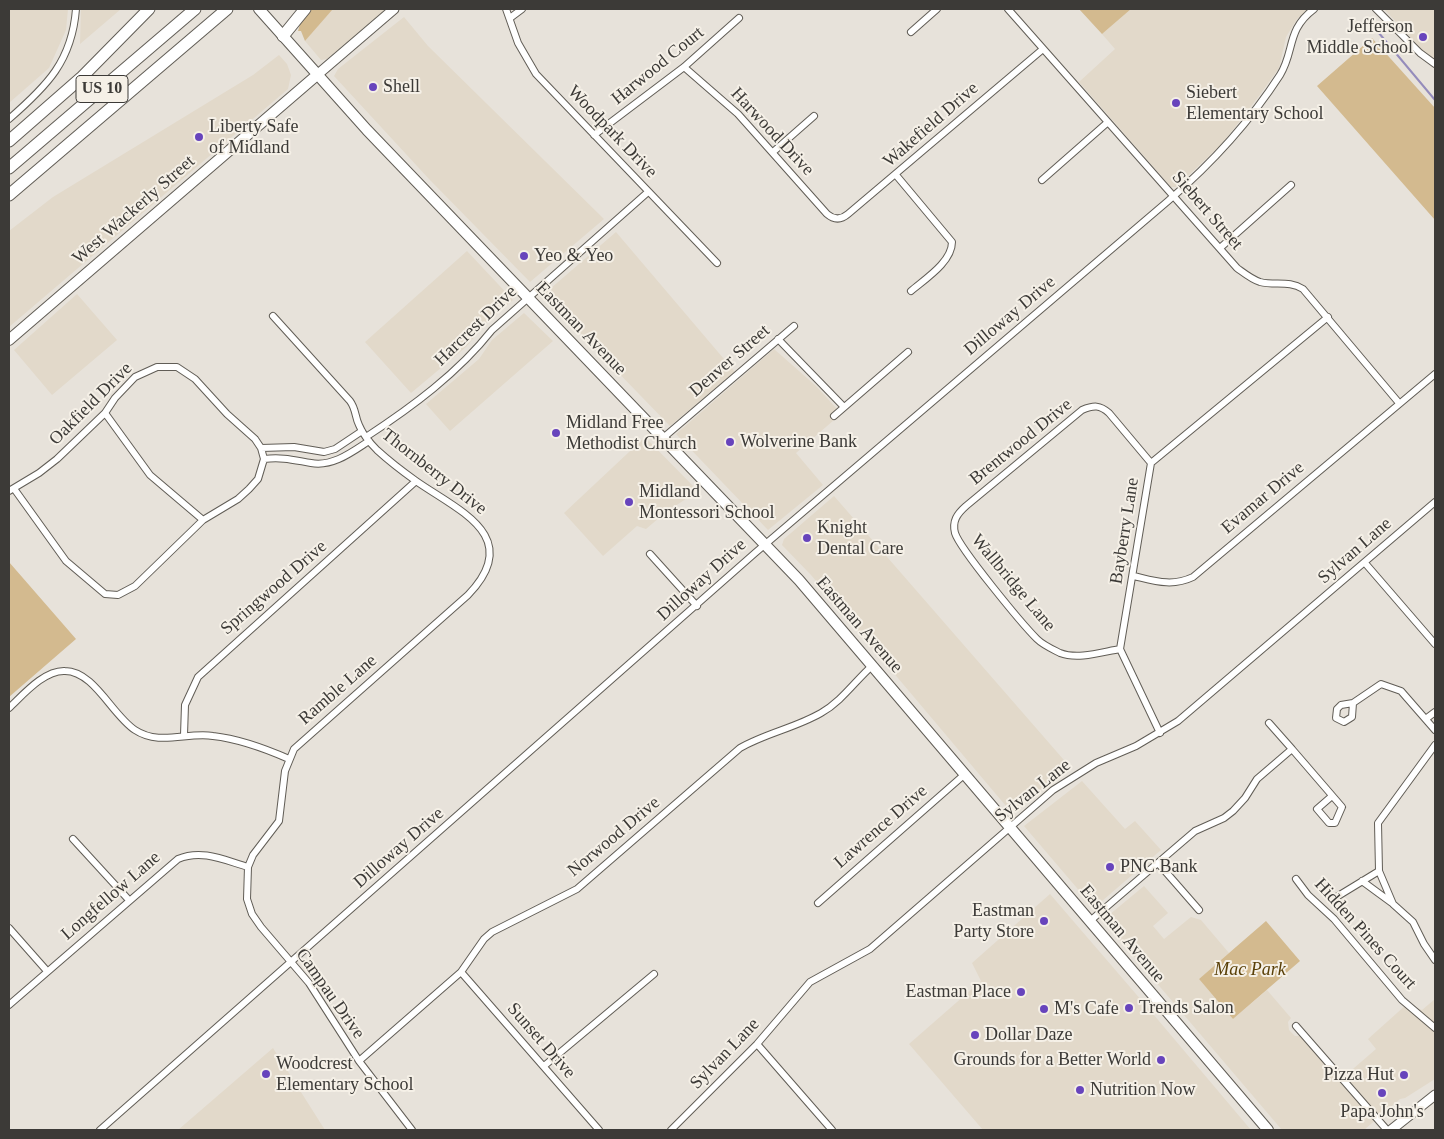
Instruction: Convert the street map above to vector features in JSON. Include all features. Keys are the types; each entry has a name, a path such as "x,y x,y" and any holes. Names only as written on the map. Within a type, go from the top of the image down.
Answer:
{"highway":[{"path":"9,141 81,78 149,9"},
{"name":"US 10","path":"9,168 195,9"},
{"name":"US 10","path":"9,195 226,9"},
{"path":"283,36 305,9"}],"main road":[{"name":"Eastman Avenue","path":"259,9 317,75 765,544 873,665 1268,1130"},
{"name":"West Wackerly Street","path":"9,340 317,75"}],"street":[{"path":"9,118 47,84 60,65 71,42 76,9"},
{"name":"West Wackerly Street","path":"317,75 394,9"},
{"name":"Woodpark Drive","path":"506,9 518,42 536,74 716,263"},
{"path":"510,18 522,9"},
{"path":"911,32 937,9"},
{"name":"Siebert Street","path":"1008,9 1236,268 1249,277 1262,282 1296,284 1303,288 1399,403"},
{"name":"Dilloway Drive","path":"100,1130 292,963 765,544 1174,196 1225,148 1241,127 1284,68 1296,29 1304,16 1314,9"},
{"path":"1376,9 1420,53 1435,64"},
{"name":"Harwood Court","path":"594,135 684,67 739,18"},
{"name":"Wakefield Drive","path":"837,219 843,218 896,175 1043,49"},
{"name":"Harwood Drive","path":"684,67 738,114 827,214 837,219"},
{"path":"773,152 814,116"},
{"path":"1042,180 1108,122"},
{"path":"896,175 952,242 952,250 946,258 911,291"},
{"path":"1220,248 1291,185"},
{"name":"Harcrest Drive","path":"366,436 416,402 472,354 492,330 648,192"},
{"path":"273,316 350,401 366,436"},
{"name":"Bayberry Lane","path":"1120,649 1134,576 1151,463 1328,317"},
{"name":"Denver Street","path":"663,438 794,326"},
{"path":"778,339 844,407"},
{"path":"834,416 908,352"},
{"name":"Oakfield Drive","path":"12,491 57,459 105,413 115,398 135,377 157,366 177,367 195,379 227,414 256,439 262,448"},
{"name":"Evamar Drive","path":"1134,576 1169,584 1182,582 1193,577 1435,374"},
{"name":"Brentwood Drive","path":"954,522 958,514 966,506 1082,410 1092,406 1102,407 1109,413 1151,463"},
{"path":"105,413 150,476 203,520"},
{"path":"12,491 58,552 94,588 105,594 118,595 135,586 203,520 238,499 249,489 258,479 264,459 262,448 294,446 324,452 366,436"},
{"path":"264,459 297,459 312,464 328,463 341,459 366,436"},
{"name":"Thornberry Drive","path":"366,436 416,481 477,522 487,539 488,560"},
{"name":"Springwood Drive","path":"184,735 185,705 198,677 416,481"},
{"name":"Sylvan Lane","path":"671,1130 757,1044 810,982 870,948 1053,790 1076,774 1160,733 1178,721 1434,504"},
{"name":"Wallbridge Lane","path":"954,522 957,539 1037,639 1062,654 1079,656 1120,649"},
{"path":"650,554 696,606"},
{"name":"Ramble Lane","path":"248,867 252,855 279,820 289,759 306,737 468,595 485,574 488,560"},
{"path":"1365,563 1435,644"},
{"path":"1120,649 1160,733"},
{"name":"Norwood Drive","path":"358,1061 461,972 484,939 492,932 577,889 740,748 759,737 798,725 824,712 844,695 873,665"},
{"path":"9,708 49,675 62,670 81,674 125,721 135,730 148,736 165,739 184,735 211,735 238,740 289,759"},
{"path":"1353,702 1381,684 1401,691 1427,718 1435,730"},
{"path":"1427,718 1435,712"},
{"path":"1270,722 1332,796"},
{"path":"1393,904 1379,871 1378,823 1435,745"},
{"path":"1090,922 1195,831 1224,818 1233,811 1245,798 1257,779 1292,749"},
{"name":"Lawrence Drive","path":"818,903 965,774"},
{"path":"73,839 128,900"},
{"name":"Longfellow Lane","path":"9,1005 164,868 178,859 190,854 203,854 248,867"},
{"path":"1158,863 1199,910"},
{"name":"Campau Drive","path":"248,867 246,899 252,914 309,983 358,1061 412,1130"},
{"path":"1338,896 1379,871"},
{"name":"Hidden Pines Court","path":"1296,879 1308,895 1334,919 1402,1000 1435,1028"},
{"path":"1362,881 1413,922 1424,944 1435,960"},
{"path":"9,928 47,971"},
{"name":"Sunset Drive","path":"461,972 599,1130"},
{"path":"544,1066 654,974"},
{"path":"1296,1026 1387,1130"},
{"path":"757,1044 832,1130"},
{"path":"1391,1130 1435,1095"}],"shaded area":[{"path":"9,9 68,9 66,30 49,68 9,103"},
{"path":"81,9 121,9 80,44"},
{"path":"333,9 387,9 327,59 321,60 305,41"},
{"name":"Siebert Elementary School","path":"1131,9 1309,9 1297,19 1286,37 1279,68 1259,96 1222,144 1176,187 1171,187 1079,82 1115,49 1102,34"},
{"name":"Jefferson Middle School","path":"1384,9 1435,9 1435,59 1424,52"},
{"path":"404,17 428,46 604,219 530,282 429,179 334,76 338,69"},
{"path":"279,55 287,64 291,75 288,89 9,327 9,231 53,197 253,75"},
{"path":"616,232 735,372 670,426 543,295"},
{"path":"467,251 513,300 486,323 466,347 411,393 365,342"},
{"path":"77,294 117,340 52,395 14,350"},
{"path":"524,313 553,341 450,431 426,404 479,359 492,340"},
{"path":"774,349 816,386 837,409 831,416 834,420 796,453 823,485 768,530 676,434"},
{"name":"Midland Montessori School","path":"645,437 698,491 666,512 646,529 637,526 603,556 564,513"},
{"path":"834,496 1070,767 1011,812 811,575 782,545 784,539"},
{"path":"1082,781 1125,829 1135,821 1161,850 1094,908 1024,826"},
{"path":"1144,886 1168,913 1153,926 1164,939 1191,917 1201,920 1229,953 1199,979 1233,1019 1267,990 1291,1018 1288,1022 1289,1030 1295,1036 1301,1036 1339,1081 1376,1049 1368,1039 1407,1004 1422,1010 1435,999 1435,1079 1405,1098 1400,1099 1364,1130 1282,1130 1103,920"},
{"path":"1050,894 1251,1130 983,1130 909,1044 981,981 972,963"},
{"name":"Woodcrest Elementary School","path":"273,1048 325,1130 178,1130"}],"green space":[{"path":"312,9 333,9 305,41 301,31 298,31 300,24"},
{"path":"1079,9 1131,9 1102,34"},
{"path":"1372,38 1435,108 1435,220 1317,86"},
{"path":"9,562 76,639 9,697"},
{"name":"Mac Park","path":"1266,921 1300,961 1233,1019 1199,979"}],"waterway":[{"path":"1368,20 1435,100"}],"place":[{"name":"Jefferson Middle School","path":"1423,37"},
{"name":"Shell","path":"373,87"},
{"name":"Siebert Elementary School","path":"1176,103"},
{"name":"Liberty Safe of Midland","path":"199,137"},
{"name":"Yeo & Yeo","path":"524,256"},
{"name":"Midland Free Methodist Church","path":"556,433"},
{"name":"Wolverine Bank","path":"730,442"},
{"name":"Midland Montessori School","path":"629,502"},
{"name":"Knight Dental Care","path":"807,538"},
{"name":"PNC Bank","path":"1110,867"},
{"name":"Eastman Party Store","path":"1044,921"},
{"name":"Eastman Place","path":"1021,992"},
{"name":"Trends Salon","path":"1129,1008"},
{"name":"M's Cafe","path":"1044,1009"},
{"name":"Dollar Daze","path":"975,1035"},
{"name":"Grounds for a Better World","path":"1161,1060"},
{"name":"Woodcrest Elementary School","path":"266,1074"},
{"name":"Pizza Hut","path":"1404,1075"},
{"name":"Nutrition Now","path":"1080,1090"},
{"name":"Papa John's","path":"1382,1093"}]}
